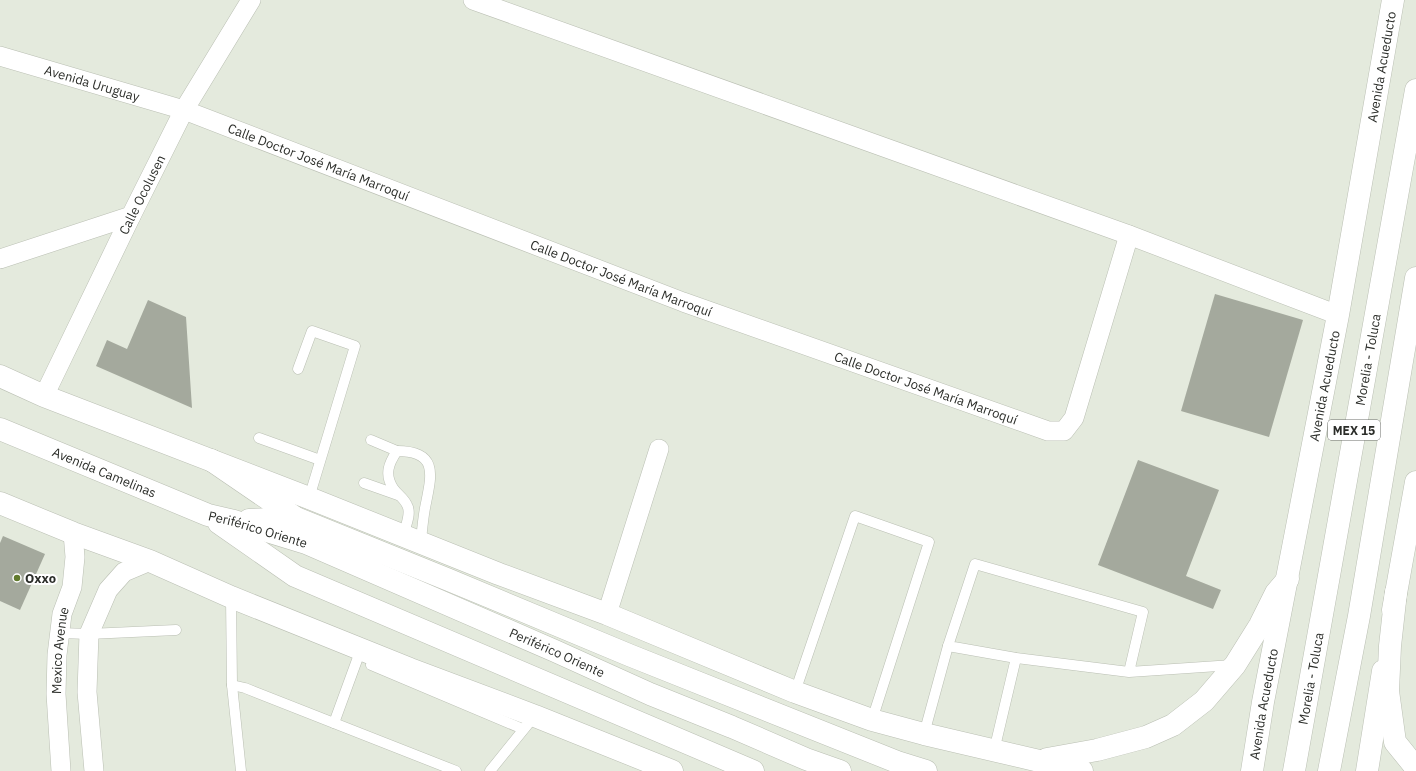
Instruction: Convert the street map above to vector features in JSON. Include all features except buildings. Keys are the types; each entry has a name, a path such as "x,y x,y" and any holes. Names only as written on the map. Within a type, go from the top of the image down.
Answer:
{"main road":[{"name":"Avenida Acueducto","path":"1254,761 1263,702 1338,315 1393,0"},
{"name":"Morelia - Toluca","path":"1294,771 1416,90"},
{"name":"MEX 15","path":"1329,771 1359,616 1416,278"},
{"path":"0,376 44,396 412,538 499,574 607,614 796,692 872,720 1034,761 1082,771"},
{"name":"Avenida Camelinas","path":"0,429 208,515"},
{"path":"211,460 296,518 636,658 897,762 926,771"},
{"path":"1367,771 1396,592 1416,482"},
{"path":"0,503 73,533 150,560 359,654 529,722 672,771"},
{"name":"Periférico Oriente","path":"208,515 234,521 306,543 650,694 806,759 840,771"},
{"name":"Periférico Oriente","path":"208,515 295,576 753,771"},
{"path":"234,521 296,518"},
{"path":"1034,761 1060,758 1146,737 1173,724 1204,701 1235,665 1260,625 1276,593 1288,579"},
{"path":"1396,592 1390,646 1388,691 1395,742 1416,768"},
{"path":"1338,771 1359,616"},
{"path":"1254,761 1266,771"}],"street":[{"name":"Calle Ocolusen","path":"44,396 184,110 251,0"},
{"path":"473,0 1129,235 1338,315"},
{"name":"Avenida Uruguay","path":"0,56 184,110"},
{"name":"Calle Doctor José María Marroquí","path":"184,110 691,304 1048,431 1064,431 1074,418 1129,235"},
{"path":"0,259 131,216"},
{"path":"607,614 659,449"},
{"name":"Mexico Avenue","path":"61,771 56,694 57,655 62,614 72,587 76,557 73,533"},
{"name":"Mexico Avenue","path":"94,771 87,692 89,634 108,590 124,572 150,560"}],"lane":[{"path":"298,370 312,331 355,346 309,498"},
{"path":"259,438 320,460"},
{"path":"371,440 398,451 408,451 421,455 428,462 431,476 424,512 412,538"},
{"path":"398,451 389,463 388,477 393,488 408,505 412,538"},
{"path":"364,483 400,496"},
{"path":"796,692 855,516 929,542 872,720"},
{"path":"924,734 948,646 975,564 1143,612 1129,672"},
{"path":"231,597 232,685 241,771"},
{"path":"60,633 89,634 176,630"},
{"path":"948,646 1016,658 1129,672 1235,665"},
{"path":"334,723 359,654"},
{"path":"994,751 1016,658"},
{"path":"232,685 245,688 456,771"},
{"path":"490,771 529,722"}],"place":[{"name":"Oxxo","path":"17,578"}]}
